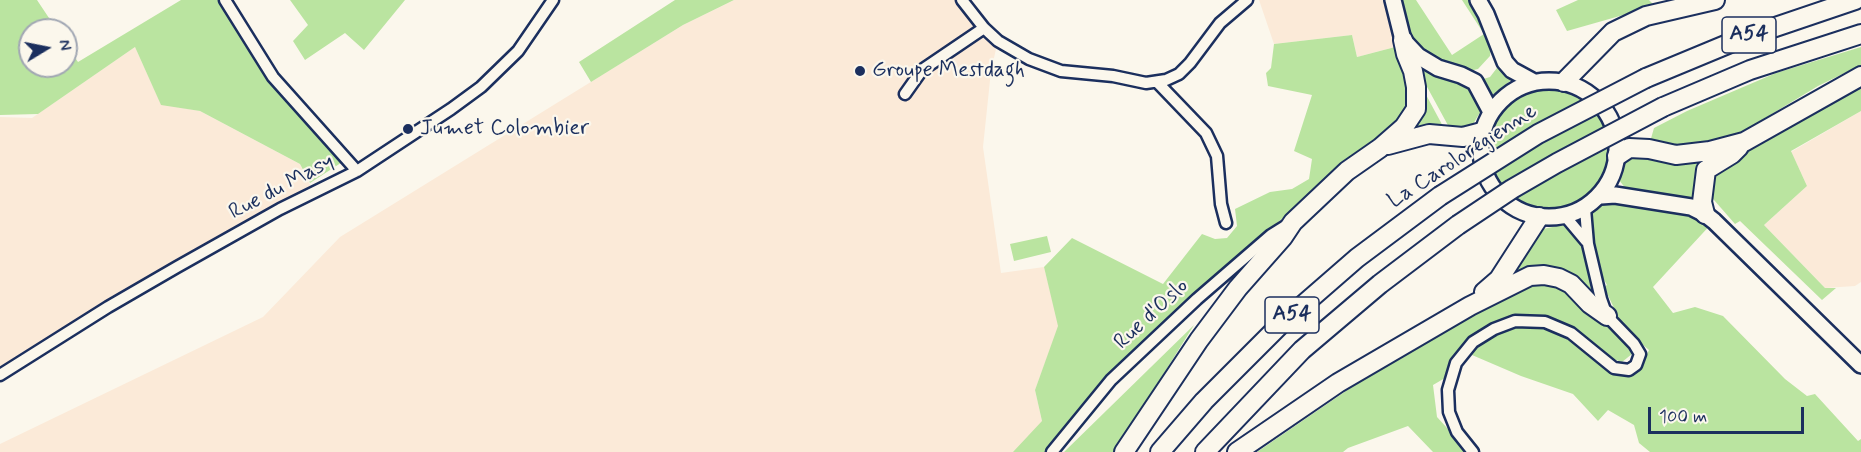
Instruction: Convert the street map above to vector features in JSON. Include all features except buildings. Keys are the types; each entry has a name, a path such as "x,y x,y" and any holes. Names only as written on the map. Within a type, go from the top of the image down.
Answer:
{"highway":[{"path":"1564,82 1613,32 1646,16 1715,0"},
{"name":"La Carolorégienne","path":"1160,452 1204,401 1280,325 1357,258 1440,196 1538,134 1646,78 1740,39 1855,0"},
{"name":"A54","path":"1205,452 1302,350 1380,284 1458,225 1512,189 1663,107 1750,70 1861,34"},
{"path":"1124,452 1199,340 1238,288 1283,237 1293,222 1347,171 1380,148 1404,127 1416,109 1416,87 1403,40"},
{"path":"1705,214 1702,202 1706,170 1732,154 1744,142 1861,76"},
{"path":"1380,148 1429,134 1463,137 1482,132"},
{"path":"1615,165 1629,148 1649,149 1676,155 1744,142"},
{"path":"1470,306 1499,279 1539,218"},
{"path":"1237,452 1338,383 1470,306 1530,276 1544,275 1559,278 1571,284 1590,304 1607,316"}],"main road":[{"path":"1393,0 1403,40 1418,56 1438,68 1475,82 1491,112"},
{"path":"1478,0 1505,62 1512,70 1534,82"},
{"path":"1534,82 1564,82 1582,89 1599,102 1615,130 1615,165 1601,196 1585,209 1565,216 1539,218 1513,207 1492,187 1481,157 1482,132 1491,112 1515,89 1534,82"},
{"path":"1615,165 1626,189 1640,199"},
{"path":"1601,196 1615,195 1691,207 1705,214 1861,365"}],"street":[{"path":"225,0 273,77 357,171"},
{"name":"Rue du Masy","path":"0,375 99,312 177,267 288,204 357,171 451,109 481,87 518,51 553,0"},
{"path":"962,0 984,28 1015,52 1061,71 1113,76 1146,83 1158,83 1179,74 1220,24 1246,0"},
{"path":"905,94 922,70 984,28"},
{"path":"1158,83 1206,133 1217,156 1221,204 1226,223"},
{"path":"1473,452 1457,432 1449,412 1448,390 1456,363 1473,342 1494,329 1515,321 1545,322 1571,333 1614,368 1629,370 1636,365 1640,354 1634,344 1607,316 1588,244 1585,209"},
{"path":"1565,216 1588,244"},
{"name":"Rue d'Oslo","path":"1052,452 1111,380 1197,299 1271,234 1293,222"}],"shaded area":[{"path":"734,0 962,0 996,49 991,71 983,147 1001,273 1044,267 1059,326 1035,390 1049,452 0,452 0,444 263,317 340,237 683,25"},
{"path":"1259,0 1388,0 1399,46 1357,57 1352,35 1274,44"},
{"path":"135,47 161,104 200,111 300,164 313,191 211,242 0,373 0,117 32,118"},
{"path":"1861,111 1861,282 1855,286 1825,288 1764,225 1807,186 1791,152"}],"green space":[{"path":"0,0 37,0 49,18 18,18 18,78 78,78 78,62 181,0 225,0 280,85 347,159 310,183 300,164 200,111 161,105 135,47 38,114 0,115"},
{"path":"290,0 405,0 364,50 345,33 305,60 293,41 308,25"},
{"path":"675,0 734,0 683,25 591,82 579,62"},
{"path":"1400,0 1416,0 1452,55 1484,34 1462,0 1472,0 1491,46 1490,56 1478,69 1469,71 1437,62 1410,40"},
{"path":"1578,0 1649,0 1655,6 1567,31 1556,10"},
{"path":"1352,35 1357,57 1399,46 1408,82 1410,103 1403,118 1227,266 1098,396 1048,452 1013,452 1042,421 1035,390 1058,326 1044,267 1072,238 1163,284 1202,234 1215,239 1227,238 1237,226 1235,209 1270,192 1292,189 1309,179 1312,159 1294,151 1312,95 1268,86 1266,73 1271,68 1274,44"},
{"path":"1861,47 1861,65 1818,86 1742,132 1691,148 1650,142 1654,128 1687,111 1776,73"},
{"path":"1418,62 1469,84 1482,109 1472,126 1465,131 1450,129 1426,85 1421,83"},
{"path":"1500,64 1514,78 1491,96 1480,80 1490,77"},
{"path":"1861,79 1861,111 1791,151 1807,186 1764,225 1825,288 1836,288 1822,300 1740,221 1735,224 1707,192 1721,161"},
{"path":"1534,82 1564,82 1582,89 1599,102 1615,130 1617,156 1613,173 1601,196 1633,194 1714,221 1653,287 1673,313 1695,307 1723,316 1785,379 1807,396 1815,394 1858,441 1861,439 1861,452 1650,452 1639,443 1634,425 1608,410 1598,421 1573,394 1521,376 1465,352 1445,378 1433,385 1437,417 1469,452 1433,452 1408,426 1348,448 1343,452 1257,452 1470,306 1544,275 1614,324 1632,354 1622,362 1607,357 1629,370 1610,375 1630,372 1641,367 1649,350 1624,329 1604,287 1607,285 1593,261 1586,225 1595,201 1585,209 1565,216 1539,217 1520,211 1505,202 1492,187 1481,157 1482,132 1491,112 1515,89","holes":["1531,317 1582,344 1527,321 1502,326"]},
{"path":"1424,91 1445,130 1410,132"},
{"path":"1726,149 1699,204 1626,189 1619,180 1622,161 1629,151"},
{"path":"1562,225 1573,230 1580,241 1595,301 1580,286 1509,280 1534,234 1543,229"},
{"path":"1047,236 1051,252 1014,261 1010,244"},
{"path":"1194,325 1115,452 1064,452"}],"place":[{"name":"Groupe Mestdagh","path":"860,71"},
{"name":"Jumet Colombier","path":"408,129"}]}
